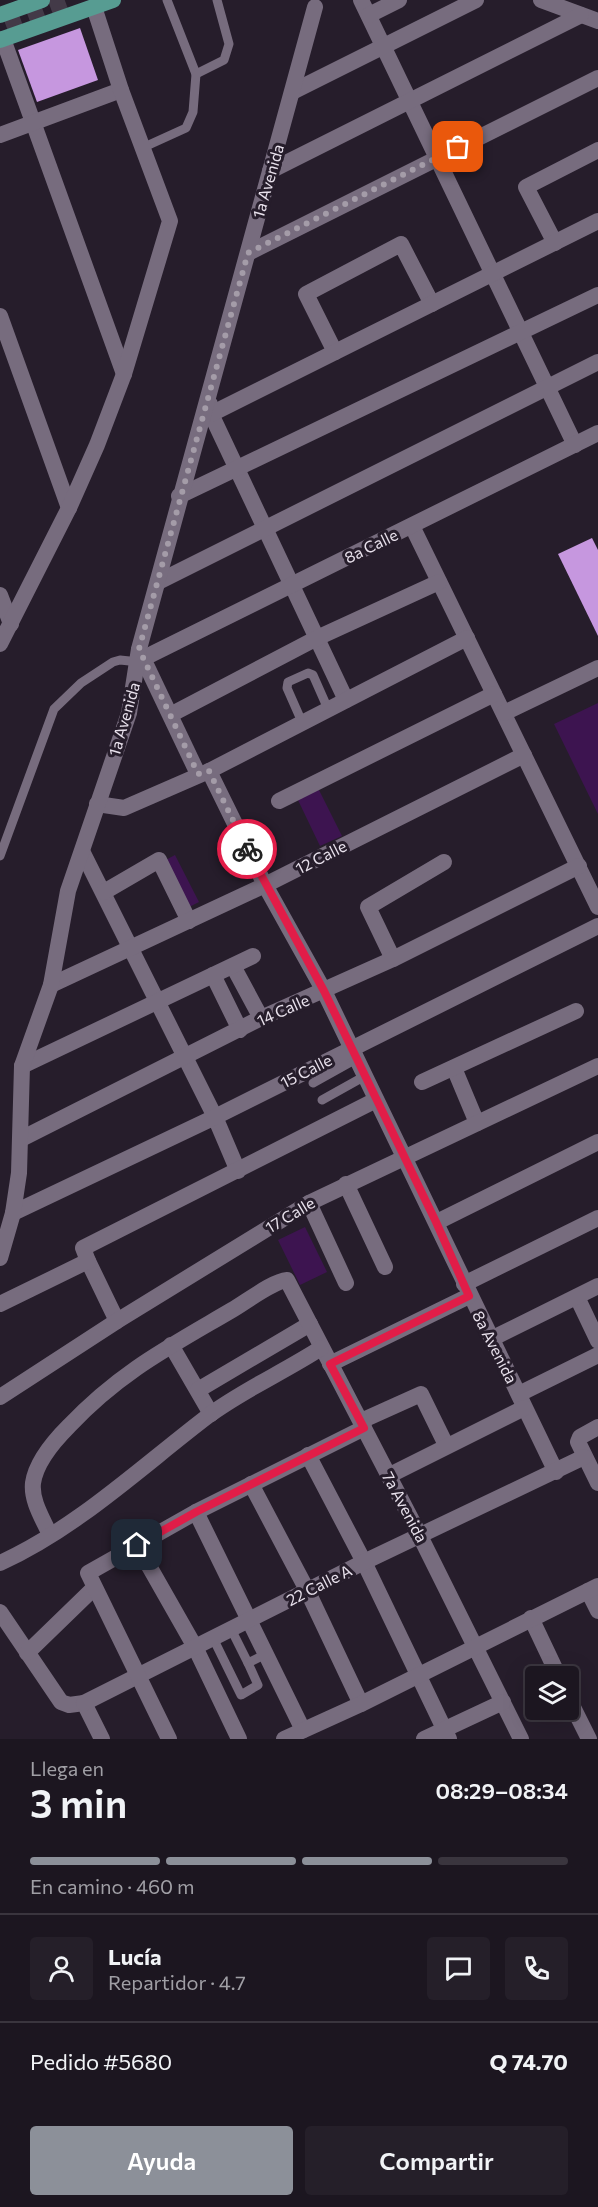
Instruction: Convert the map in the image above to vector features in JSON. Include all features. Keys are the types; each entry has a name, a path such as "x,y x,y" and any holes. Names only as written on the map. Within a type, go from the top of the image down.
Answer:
{"highway":[{"path":"2,29 94,7 113,0"},
{"path":"2,29 32,2"}],"street":[{"path":"361,0 575,445"},
{"path":"369,15 399,0"},
{"path":"294,91 476,0"},
{"path":"541,0 598,21"},
{"path":"0,644 69,508 97,445 124,374 170,221 121,90 94,7"},
{"name":"1a Avenida","path":"0,1258 13,1213 19,1173 21,1138 19,1089 22,1066 51,985 68,891 83,853 97,804 129,712 140,656 179,496 294,91 315,7"},
{"path":"270,171 581,15"},
{"path":"2,29 32,124 124,374"},
{"path":"248,253 598,78"},
{"path":"0,135 121,90"},
{"path":"555,243 526,187 598,150"},
{"path":"211,414 598,222"},
{"path":"335,352 306,294 401,244 432,304"},
{"path":"179,496 598,295"},
{"path":"0,316 69,508"},
{"path":"158,582 598,362"},
{"path":"209,396 211,414 236,470 346,700"},
{"name":"8a Calle","path":"140,656 292,585 598,433"},
{"path":"412,526 598,907"},
{"path":"172,714 317,639 440,582"},
{"path":"0,594 11,624"},
{"path":"97,804 124,808 203,772 467,638"},
{"name":"8a Avenida","path":"140,656 324,991 436,1222 466,1290 556,1472"},
{"path":"504,713 598,668"},
{"path":"279,801 494,694"},
{"name":"12 Calle","path":"51,985 265,885 524,755"},
{"path":"83,853 215,1117 238,1171"},
{"path":"104,892 159,860 189,921"},
{"path":"393,959 368,907 444,862"},
{"name":"14 Calle","path":"21,1138 261,1018 393,959 579,866"},
{"name":"15 Calle","path":"13,1213 354,1053 598,926"},
{"path":"22,1066 253,956"},
{"path":"233,966 261,1018"},
{"path":"213,975 240,1030"},
{"path":"422,1082 576,1011"},
{"name":"17 Calle","path":"0,1397 117,1321 309,1203 403,1156 598,1066"},
{"path":"454,1068 477,1123"},
{"path":"117,1321 83,1248 376,1100"},
{"path":"436,1222 598,1142"},
{"path":"346,1184 385,1267"},
{"path":"309,1203 346,1283"},
{"path":"330,1364 598,1218"},
{"path":"0,1304 88,1261"},
{"name":"7a Avenida","path":"171,1345 284,1279 289,1281 521,1739"},
{"path":"491,1339 598,1286"},
{"path":"577,1297 598,1341"},
{"path":"198,1389 310,1324"},
{"path":"50,1534 33,1493 33,1482 48,1451 97,1397 127,1372 171,1345 211,1414"},
{"path":"0,1563 24,1552 88,1509 211,1414 321,1348"},
{"path":"388,1476 446,1445 598,1355"},
{"path":"27,1653 91,1581 137,1545 418,1394 422,1395 446,1445"},
{"path":"591,1431 578,1442 598,1484"},
{"path":"308,1455 364,1562 447,1734"},
{"name":"22 Calle A","path":"84,1703 364,1562 584,1457"},
{"path":"251,1484 308,1590 361,1704"},
{"path":"196,1512 303,1730"},
{"path":"137,1545 195,1647 239,1739"},
{"path":"91,1581 140,1676 169,1739"},
{"path":"284,1739 361,1704 593,1589 598,1611"},
{"path":"0,1612 61,1702 69,1705 84,1703 102,1739"},
{"path":"531,1618 554,1666"},
{"path":"424,1739 447,1734 503,1702"},
{"path":"579,1720 588,1739"}],"lane":[{"path":"142,148 186,128 194,112 196,74 167,0"},
{"path":"196,74 224,60 229,44 217,0"},
{"path":"0,856 54,709 81,683 113,662 140,656"},
{"path":"302,722 288,693 288,682 308,673 313,675 328,709"},
{"path":"313,1083 354,1053"},
{"path":"322,1100 365,1076"},
{"path":"213,1638 241,1695 258,1685 231,1629"},
{"path":"248,1663 266,1654"}],"shaded area":[{"path":"598,703 598,814 554,724"},
{"path":"318,788 342,836 320,846 297,798"},
{"path":"175,855 199,902 179,912 156,865"},
{"path":"305,1227 327,1272 300,1285 278,1240"}],"building":[{"path":"80,28 98,80 37,102 18,50"},
{"path":"592,538 598,550 598,636 558,554"}],"tunnel":[{"path":"5,23 68,0"}],"way so far":[{"path":"247,849 209,771 198,774 172,714 139,649 179,496 248,253 458,147"}],"route":[{"path":"137,1545 196,1512 364,1428 330,1364 469,1296 436,1222 324,991 247,849"}]}
